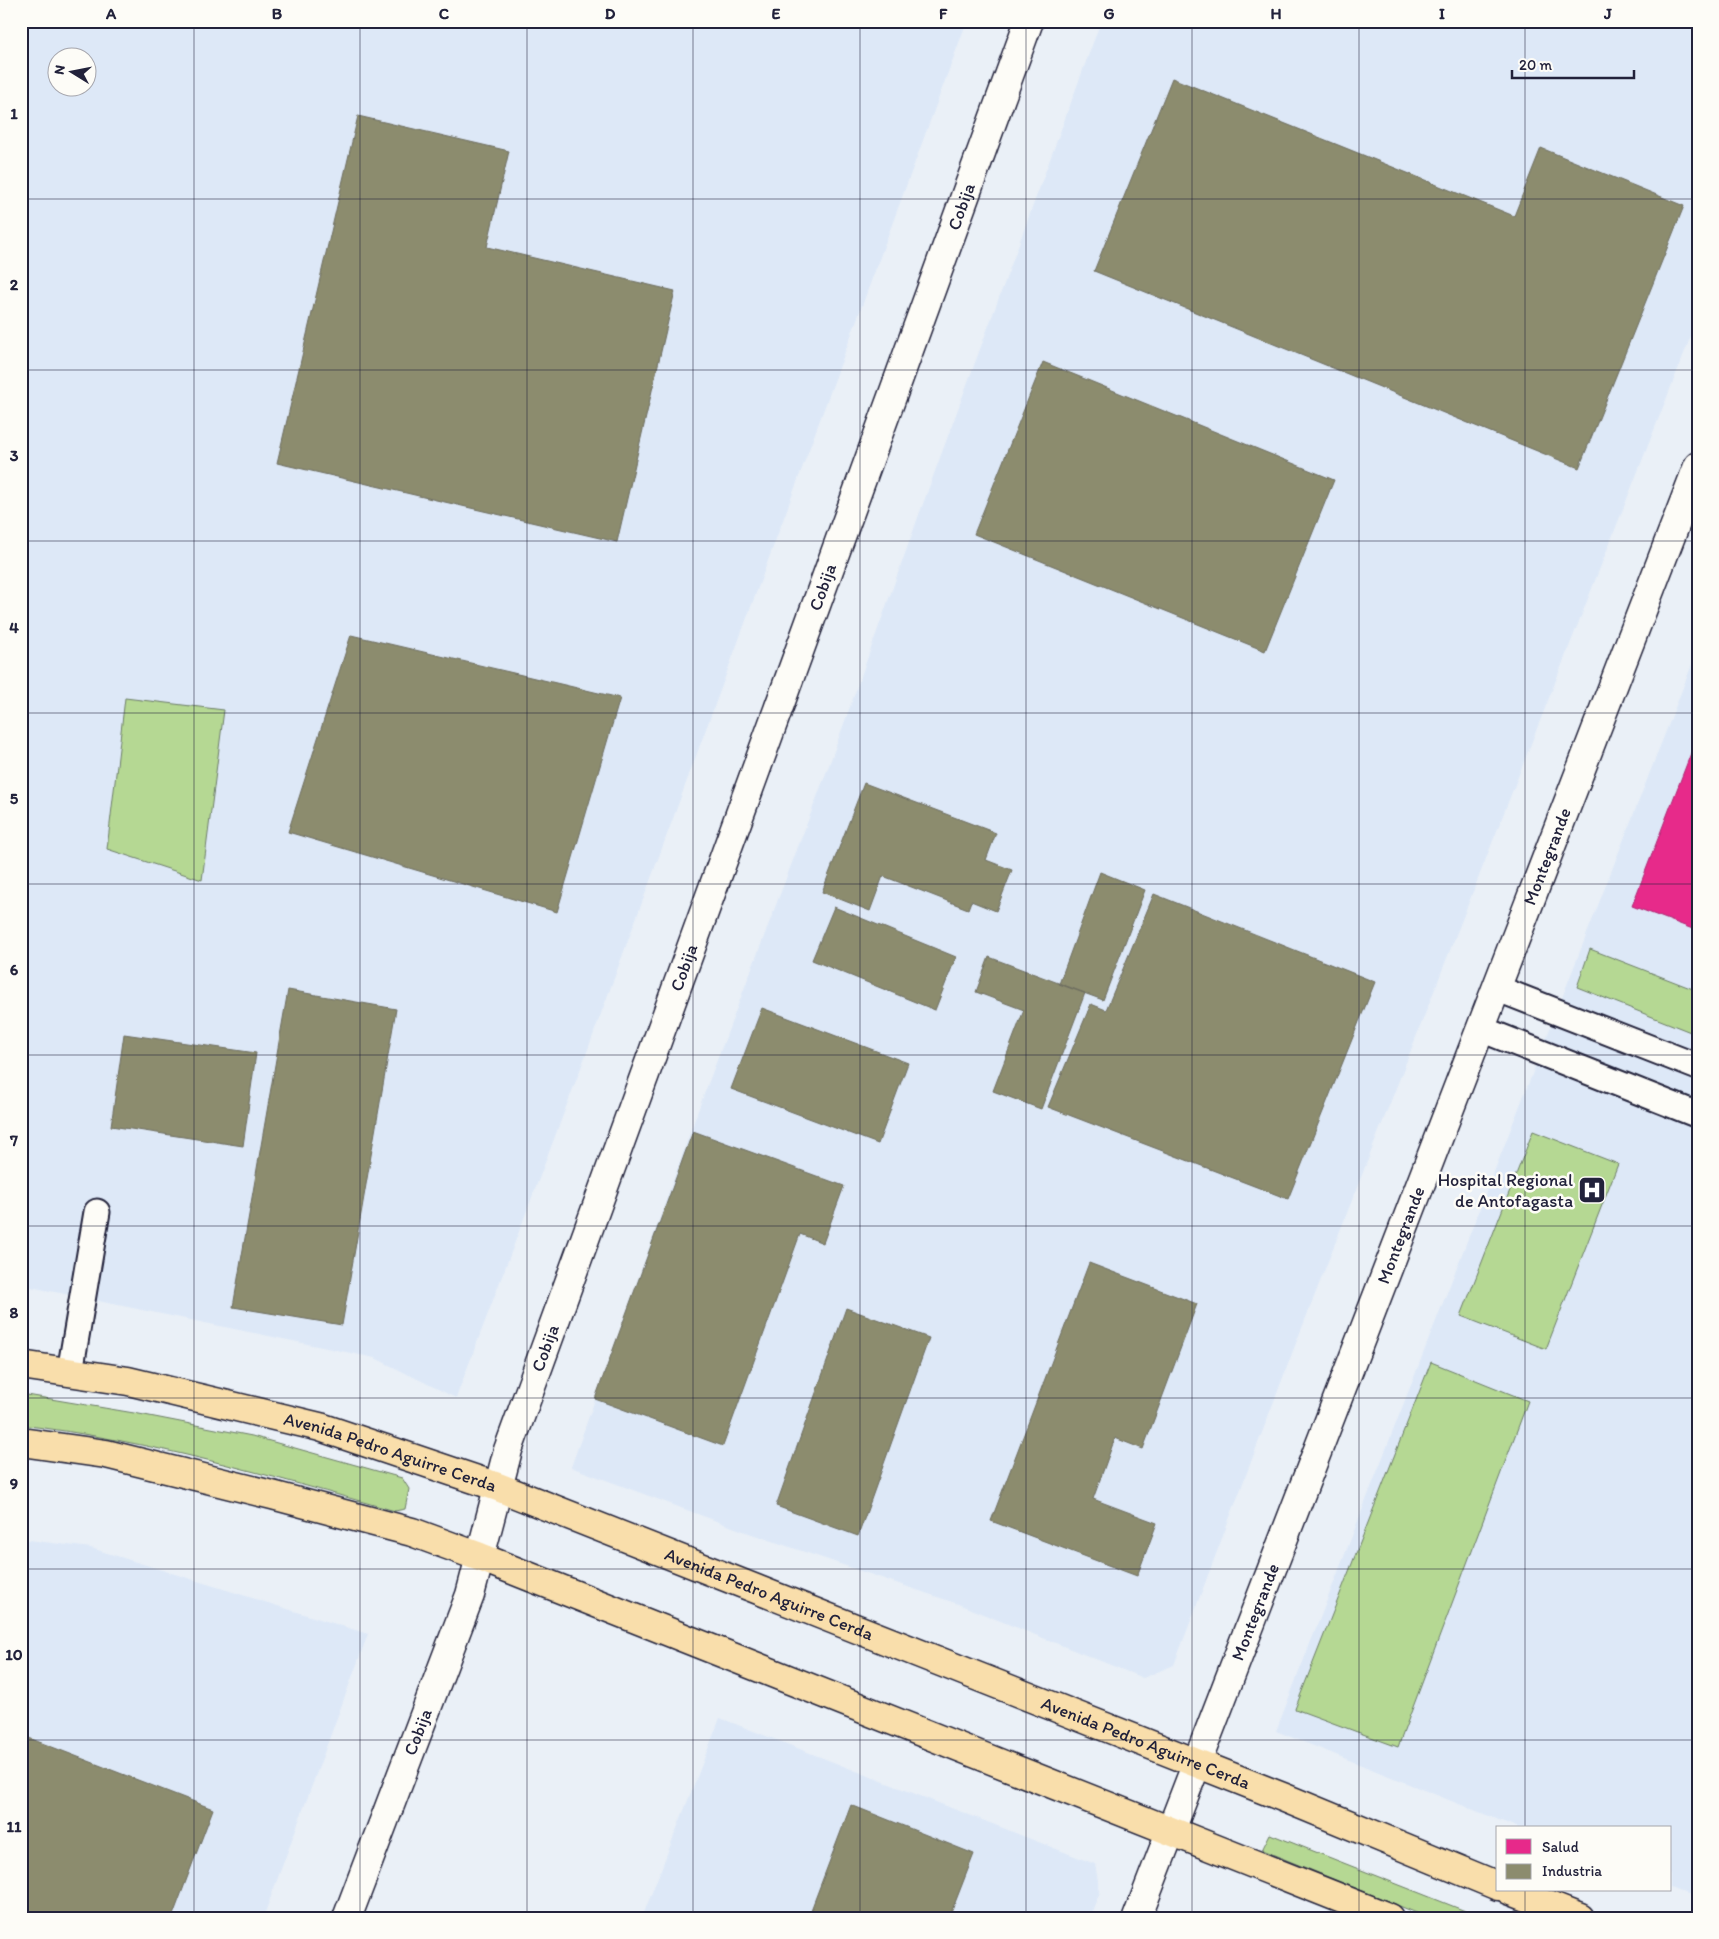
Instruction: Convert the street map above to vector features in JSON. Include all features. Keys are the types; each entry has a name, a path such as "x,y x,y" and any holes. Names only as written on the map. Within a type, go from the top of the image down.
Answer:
{"main road":[{"name":"Avenida Pedro Aguirre Cerda","path":"21,1365 128,1381 320,1427 498,1487 1196,1763 1496,1885"},
{"path":"21,1442 106,1454 263,1492 412,1532 480,1557 1390,1918"},
{"path":"1514,1892 1580,1918"}],"street":[{"name":"Cobija","path":"347,1918 470,1595 511,1441 1028,21"},
{"name":"Montegrande","path":"1136,1918 1698,466"}],"lane":[{"path":"1496,988 1698,1067"},
{"path":"1481,1029 1698,1115"},
{"path":"70,1372 97,1212"}],"shaded area":[{"path":"21,21 967,21 588,1049 456,1398 375,1358 21,1285"},
{"path":"1101,21 1698,21 1698,318 1296,1343 1174,1665 1143,1678 958,1604 746,1532 571,1467 700,1105 828,768"},
{"name":"Hospital Regional de Antofagasta","path":"1698,649 1698,1898 1672,1888 1672,1826 1514,1826 1276,1731"},
{"path":"21,1539 91,1548 368,1634 263,1918 21,1918"},
{"path":"720,1718 1095,1864 1100,1892 1089,1918 642,1918"}],"green space":[{"path":"125,698 224,710 202,880 107,849"},
{"path":"1590,949 1698,991 1698,1035 1577,987"},
{"path":"1533,1131 1618,1164 1546,1349 1461,1316"},
{"path":"1431,1362 1528,1401 1398,1747 1295,1709"},
{"path":"21,1394 134,1413 252,1436 402,1478 409,1489 405,1509 395,1511 210,1460 116,1440 21,1425"},
{"path":"1270,1834 1483,1918 1429,1918 1262,1850"}],"building: Salud":[{"path":"1698,735 1698,931 1632,906"}],"building: Industria":[{"path":"1172,78 1514,216 1541,148 1684,206 1579,468 1094,271"},
{"path":"358,116 509,151 487,247 675,291 617,542 277,463"},
{"path":"1043,362 1334,480 1265,651 974,534"},
{"path":"351,635 620,698 557,912 288,832"},
{"path":"864,783 996,833 986,860 1012,870 996,911 971,901 968,909 883,876 870,911 822,892"},
{"path":"1100,872 1145,890 1103,1000 1059,984"},
{"path":"1154,894 1375,982 1288,1199 1048,1107 1091,1004 1106,1010"},
{"path":"834,907 956,957 935,1010 812,960"},
{"path":"989,957 1085,993 1041,1109 993,1091 1024,1010 976,992"},
{"path":"288,990 396,1009 342,1325 233,1307"},
{"path":"762,1008 908,1063 878,1144 731,1089"},
{"path":"124,1034 256,1053 243,1146 111,1126"},
{"path":"693,1131 844,1186 823,1243 800,1234 723,1446 595,1399"},
{"path":"1089,1263 1197,1304 1143,1449 1115,1438 1093,1499 1157,1523 1137,1576 991,1521"},
{"path":"846,1308 929,1338 858,1536 776,1506"},
{"path":"21,1735 213,1809 172,1918 21,1918"},
{"path":"851,1805 974,1854 949,1918 808,1918"}],"place":[{"name":"Hospital Regional de Antofagasta","path":"1592,1190"}]}
